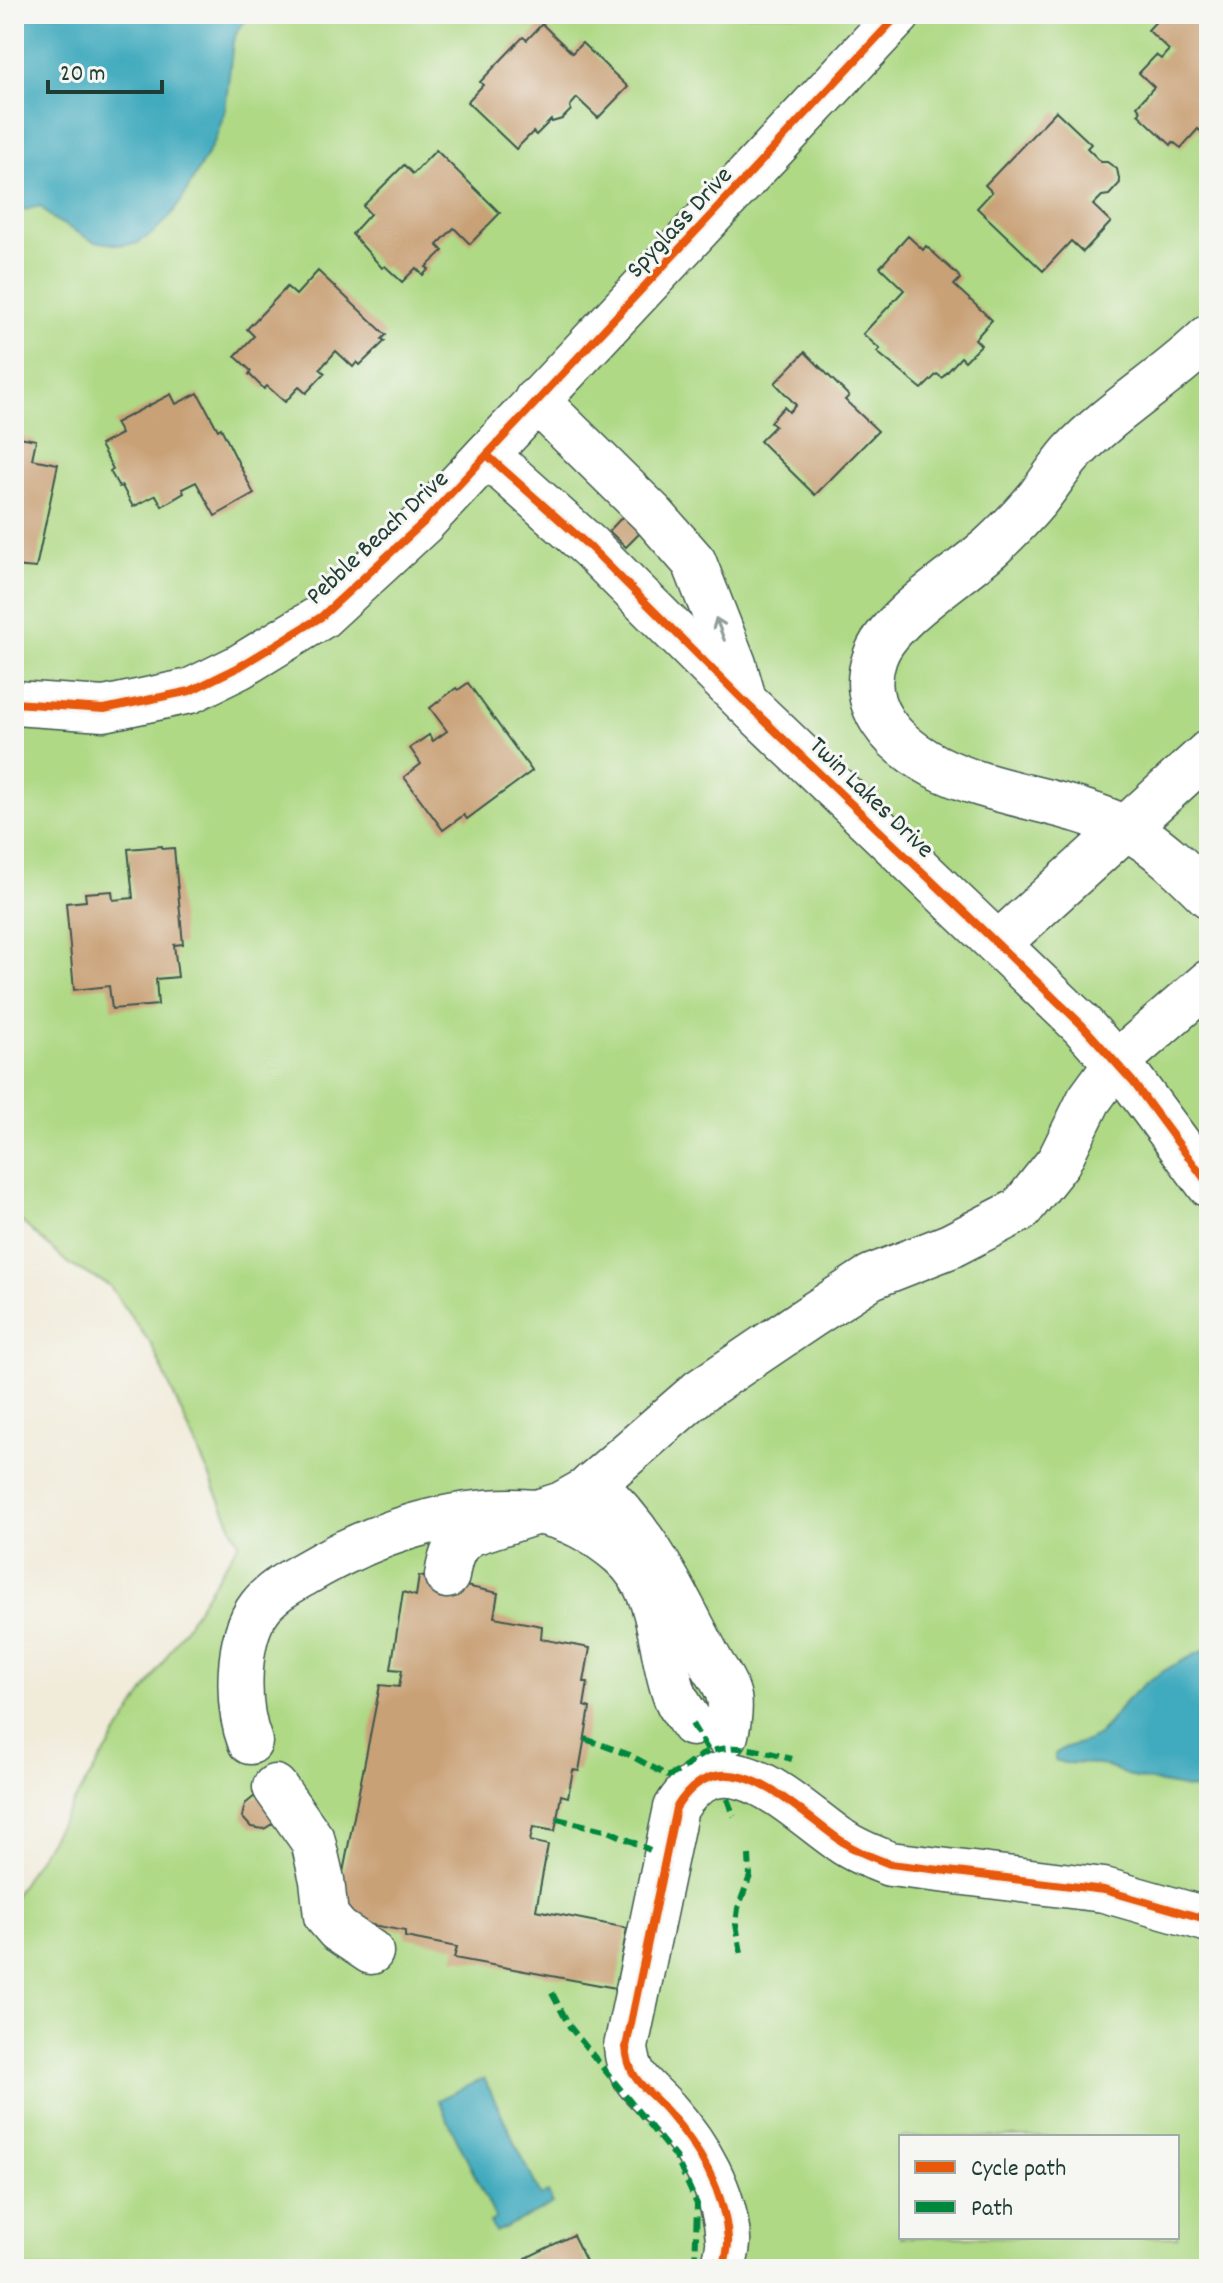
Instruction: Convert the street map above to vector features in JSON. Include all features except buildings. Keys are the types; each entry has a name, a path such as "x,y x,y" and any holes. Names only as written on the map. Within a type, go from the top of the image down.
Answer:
{"street":[{"name":"Spyglass Drive","path":"487,455 899,14"},
{"path":"1203,884 1127,828 935,766 899,740 882,722 870,696 869,678 880,643 908,614 1011,528 1071,455 1209,337"},
{"path":"536,400 652,514 694,562 734,664 745,702"},
{"name":"Twin Lakes Drive","path":"487,455 590,547 745,702 1082,1025 1116,1063 1209,1185"},
{"name":"Pebble Beach Drive","path":"14,703 104,709 190,691 239,667 321,617 424,522 487,455"},
{"path":"998,944 1209,752"},
{"path":"447,1576 450,1555 461,1540 472,1533 562,1504 593,1484 700,1391 871,1277 950,1246 1020,1210 1059,1161 1089,1100 1116,1063 1209,982"},
{"path":"250,1742 246,1731 245,1683 240,1673 246,1638 259,1608 277,1590 329,1559 388,1534 476,1513 537,1512 580,1526 621,1554 642,1576 674,1696 709,1730 732,1705 725,1683 648,1546 630,1520 593,1484"},
{"path":"723,2269 729,2241 721,2198 708,2168 671,2115 637,2081 627,2066 626,2047 676,1808 696,1783 706,1777 735,1775 759,1783 843,1843 890,1864 1104,1890 1209,1920"},
{"path":"275,1787 313,1841 326,1916 338,1930 371,1952"}],"green space":[{"path":"14,14 1209,14 1209,2269 14,2269 14,1896 239,1543 152,1346 109,1285 70,1265 14,1215"}],"water":[{"path":"14,14 250,14 233,42 225,111 215,140 168,219 136,244 93,241 53,219 40,206 25,210 14,199"},
{"path":"1209,1648 1209,1792 1135,1778 1100,1764 1055,1760 1055,1754 1060,1750 1099,1734 1144,1684"},
{"path":"484,2078 541,2196 548,2193 553,2204 495,2232 490,2222 496,2219 438,2100"}],"marked path":[{"path":"692,1724 709,1752"},
{"path":"585,1739 630,1755 668,1776 700,1756 723,1749 746,1748 792,1759"},
{"path":"727,1799 734,1816"},
{"path":"557,1819 609,1831 650,1850"},
{"path":"741,1953 736,1924 738,1908 750,1876 749,1855"},
{"path":"552,1993 570,2027 676,2158 697,2204 695,2269"}],"cycle path":[{"path":"14,703 104,709 190,691 239,667 321,617 424,522 899,14"},
{"path":"487,455 590,547 745,702 1082,1025 1133,1082 1209,1185"},
{"path":"723,2269 728,2239 716,2187 690,2140 635,2076 626,2047 676,1808 695,1786 715,1776 736,1776 758,1783 846,1844 890,1864 1104,1890 1209,1920"}]}
